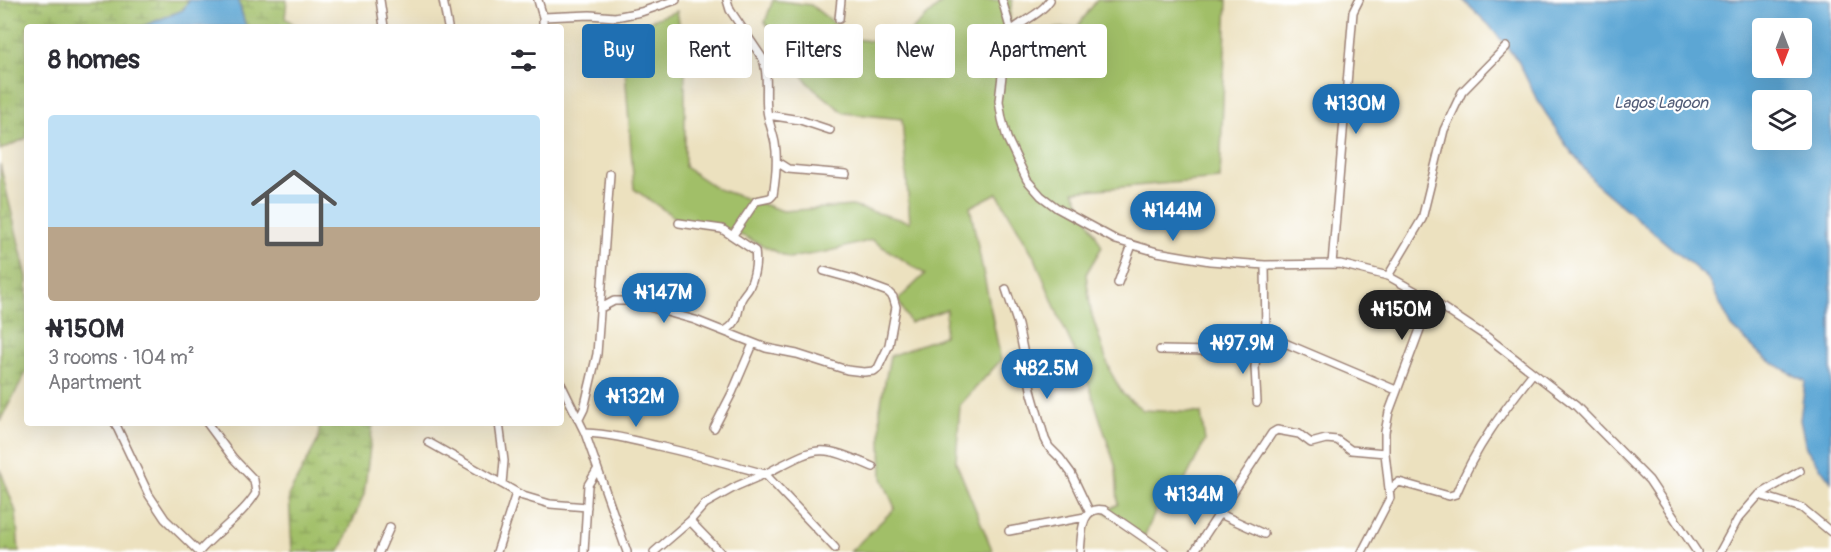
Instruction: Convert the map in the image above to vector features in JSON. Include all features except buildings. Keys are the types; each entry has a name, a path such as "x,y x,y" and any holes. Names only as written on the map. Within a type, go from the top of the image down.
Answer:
{"street":[{"path":"380,0 384,24"},
{"path":"443,0 447,24"},
{"path":"538,0 543,24"},
{"path":"543,17 632,15 654,4 676,0"},
{"path":"727,0 730,10 766,67 768,115 774,136 777,162 773,195 770,198 756,201 733,235"},
{"path":"839,19 841,0"},
{"path":"1002,0 1009,24"},
{"path":"1019,24 1034,17 1050,0"},
{"path":"1332,264 1353,12 1359,0"},
{"path":"1388,276 1422,219 1444,130 1462,92 1506,47"},
{"path":"1002,78 999,101 1007,138 1027,180 1035,190 1057,208 1116,240 1157,252 1210,261 1265,265 1340,264 1388,276 1431,300 1487,337 1576,406 1649,480 1697,552"},
{"path":"768,115 800,120 830,130"},
{"path":"777,162 788,169 846,174"},
{"path":"579,419 597,354 610,174"},
{"path":"679,223 717,228 733,235 754,251 756,268 742,299 740,312 735,324 724,331"},
{"path":"1118,283 1132,245"},
{"path":"1257,402 1255,367 1257,348 1266,335 1265,265"},
{"path":"601,308 614,301 628,301 687,317 741,337 753,344 797,354 847,370 869,372 878,368 889,345 896,307 893,297 888,292 824,271"},
{"path":"1006,289 1018,325 1032,394 1046,439 1049,447 1071,473 1087,514 1080,552"},
{"path":"1362,552 1390,498 1385,432 1396,390 1431,300"},
{"path":"1266,335 1396,390"},
{"path":"714,428 753,344"},
{"path":"1160,350 1210,351 1257,348"},
{"path":"1390,489 1399,482 1449,496 1456,494 1479,447 1500,414 1533,373"},
{"path":"564,390 585,433 627,552"},
{"path":"116,426 148,495 165,519 199,552 221,528 251,502 256,493 254,480 233,458 209,426"},
{"path":"499,426 504,461 502,484"},
{"path":"1194,552 1272,433 1277,430 1299,434 1311,443 1326,439 1336,440 1351,450 1385,453"},
{"path":"585,433 626,438 689,452 765,474 835,548"},
{"path":"428,442 516,493 550,504 587,507"},
{"path":"654,552 690,521 705,504 808,451 818,449 842,453 873,467"},
{"path":"584,552 589,482 597,470"},
{"path":"1720,552 1738,519 1759,495 1800,471"},
{"path":"497,552 516,493"},
{"path":"1759,495 1802,508 1831,532"},
{"path":"1009,531 1087,514 1095,508 1104,510 1165,552"},
{"path":"1218,513 1264,534"},
{"path":"690,521 720,552"},
{"path":"379,552 390,527"}],"green space":[{"path":"0,0 189,0 183,10 148,24 24,24 24,139 0,150"},
{"path":"238,0 287,0 285,18 294,24 245,24"},
{"path":"773,0 811,5 835,24 766,24 765,22"},
{"path":"945,0 1012,0 1009,22 1016,24 967,24 967,78 1107,78 1107,24 1079,24 1097,0 1227,0 1220,179 1074,191 1102,247 1086,274 1091,312 1110,371 1123,394 1143,410 1201,413 1205,441 1176,498 1159,504 1144,537 1105,512 1118,504 1116,468 1086,376 1035,258 997,193 970,207 1001,360 960,405 956,462 993,552 850,552 895,508 882,478 880,408 890,356 944,336 947,309 910,323 898,300 925,274 872,240 826,252 789,258 743,236 677,219 634,189 626,78 655,78 655,24 639,24 677,11 679,24 667,24 667,78 685,78 685,167 718,189 783,211 852,206 910,222 902,119 844,113 805,78 863,78 863,40 875,42 875,78 955,78 955,24 918,24"},
{"path":"0,164 24,264 24,377 0,421"},
{"path":"320,426 373,426 364,494 340,552 292,552 289,494 318,440"},
{"path":"0,469 16,512 19,552 0,552"}],"water":[{"path":"189,0 238,0 245,24 148,24 183,10"},
{"name":"Lagos Lagoon","path":"1463,0 1831,0 1831,482 1806,448 1800,420 1805,381 1764,358 1732,327 1707,278 1595,183 1566,145 1536,98 1518,61 1489,25"}]}
